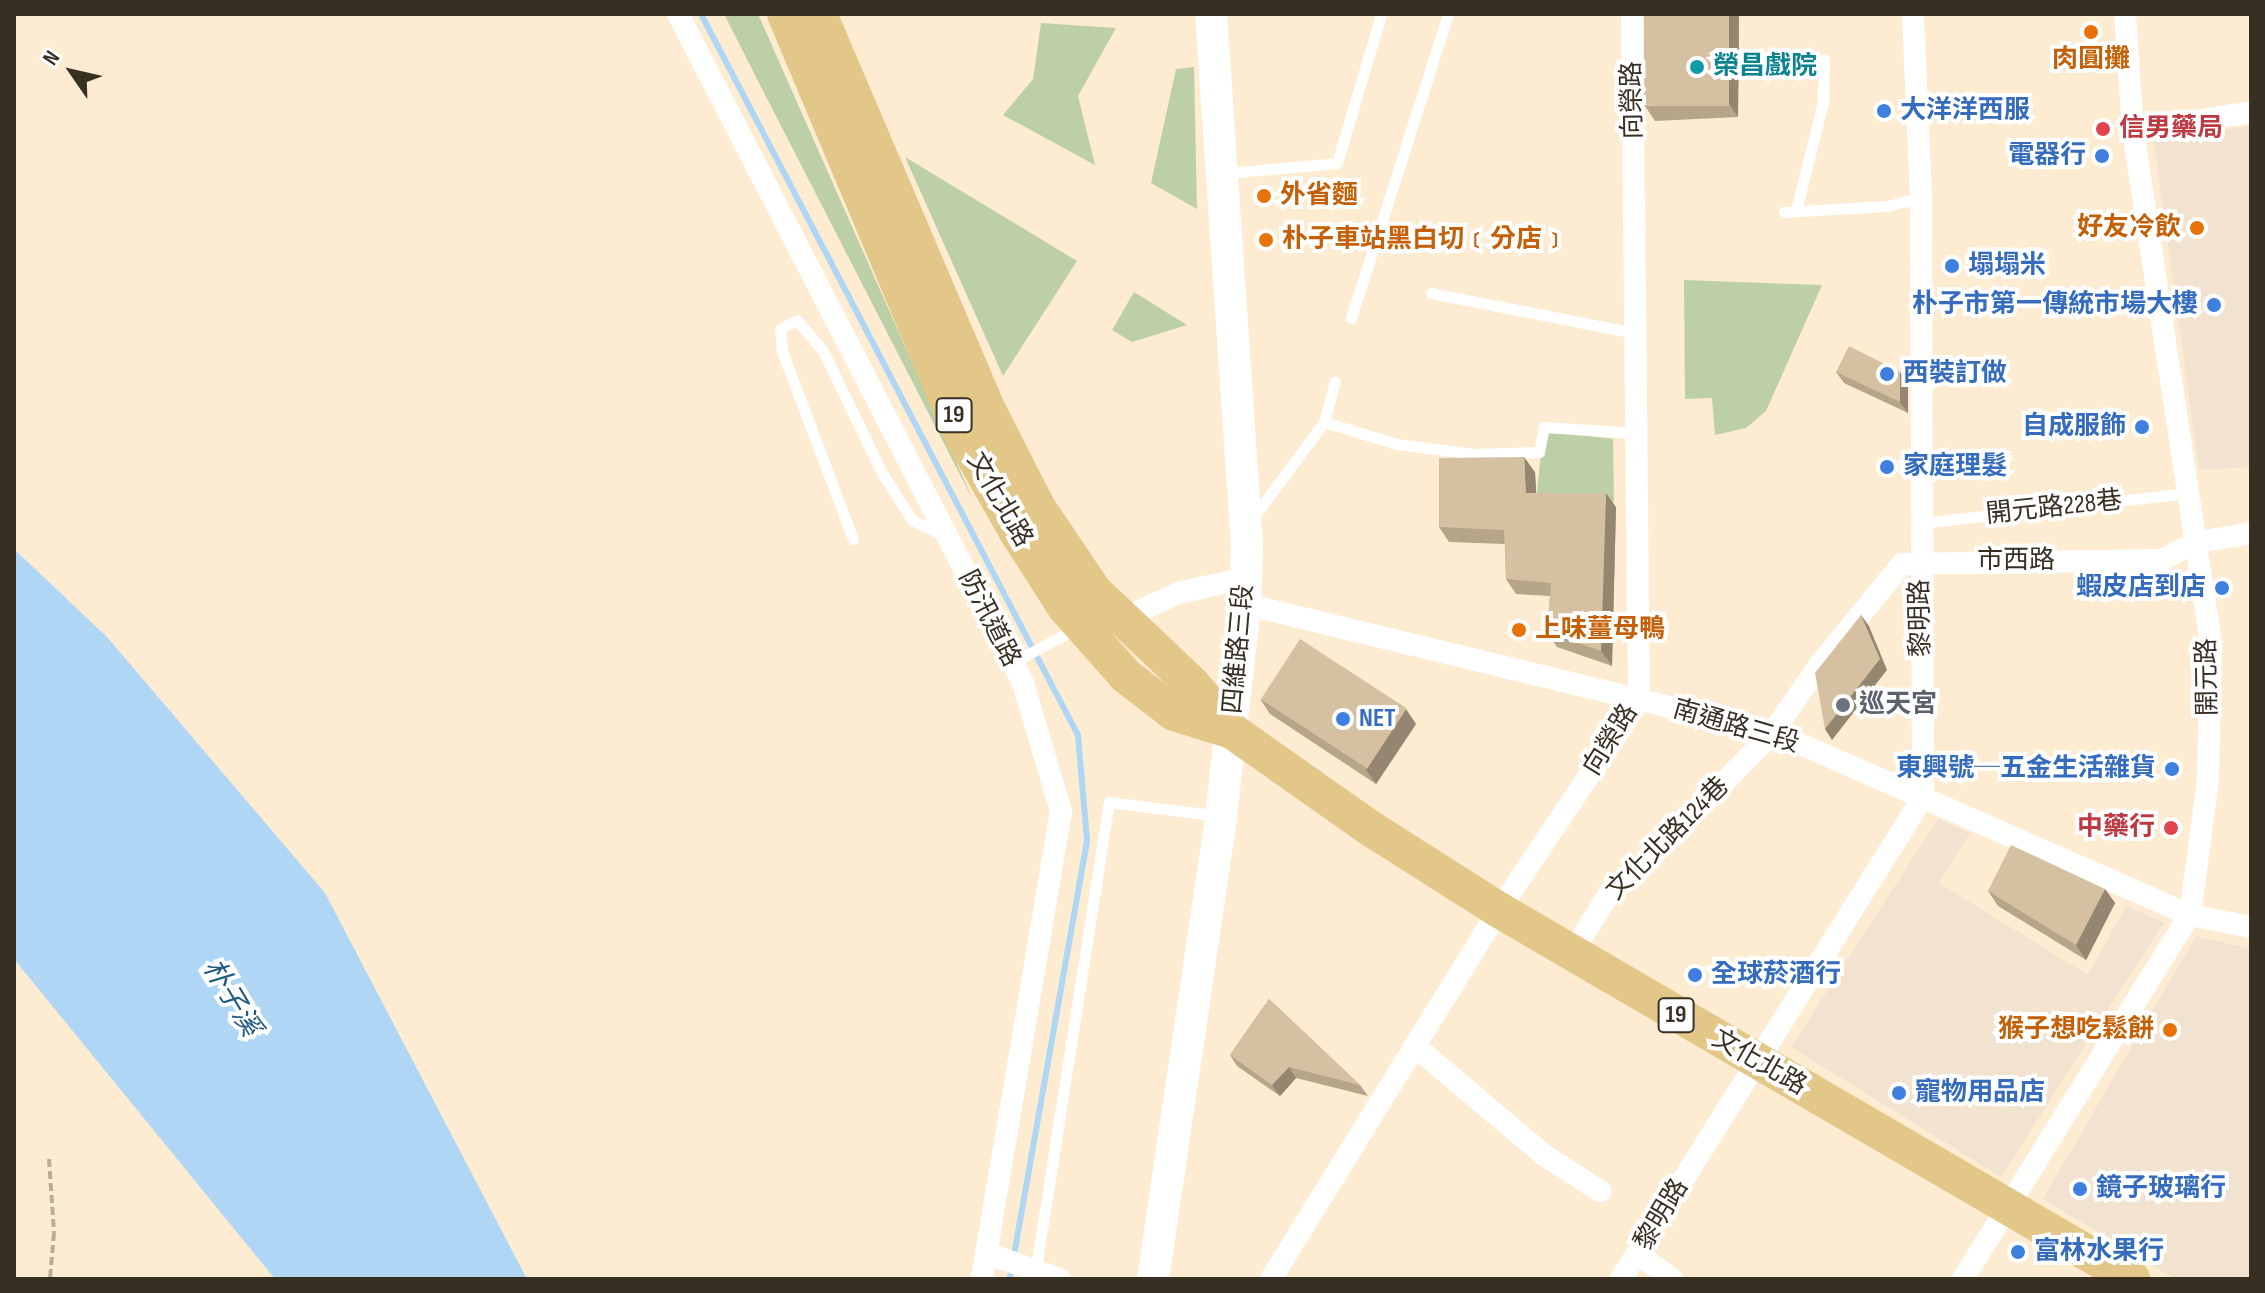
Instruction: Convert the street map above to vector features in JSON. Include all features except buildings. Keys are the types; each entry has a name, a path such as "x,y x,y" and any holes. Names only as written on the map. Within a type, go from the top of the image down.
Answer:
{"main road":[{"name":"文化北路","path":"785,14 964,439 1017,532 1081,626 1126,676 1174,713 1232,731"},
{"name":"文化北路","path":"819,14 989,412 1059,543 1122,619 1192,684 1232,731 1373,830 1499,910 2010,1211 2132,1279"}],"street":[{"name":"防汛道路","path":"678,14 1012,663 1061,811 982,1279"},
{"name":"四維路三段","path":"1153,1279 1221,816 1245,591 1245,528 1211,14"},
{"name":"向榮路","path":"1271,1279 1499,910 1639,701 1632,14"},
{"name":"黎明路","path":"1621,1279 1923,797 1921,198 1913,14"},
{"name":"開元路","path":"1963,1279 2010,1211 2190,915 2208,780 2211,643 2133,131 2125,14"},
{"path":"2133,131 2251,112"},
{"name":"市西路","path":"1920,562 2162,560 2194,543 2251,533"},
{"name":"文化北路124巷","path":"1572,953 1611,891 1634,875 1773,732 1902,564 1920,562"},
{"path":"1122,619 1178,593 1245,591"},
{"name":"南通路三段","path":"1245,591 1639,701 1773,732 2190,915 2251,927"},
{"path":"1415,1046 1544,1155 1600,1191"},
{"path":"986,1253 1035,1275 1060,1279"},
{"path":"1638,1254 1672,1279"}],"lane":[{"path":"1222,173 1337,163 1381,14"},
{"path":"1351,318 1448,14"},
{"path":"1824,59 1823,102 1790,211 1886,206 1921,198"},
{"path":"1431,293 1635,333"},
{"path":"853,539 782,351 780,329 797,320 823,351 882,473 912,520 947,537"},
{"path":"1245,528 1324,422 1335,381"},
{"path":"1324,422 1397,444 1474,454 1539,452 1544,427 1636,433"},
{"name":"開元路228巷","path":"1921,523 2187,493"},
{"path":"1012,663 1081,626"},
{"path":"1035,1275 1109,802 1221,816"}],"path":[{"path":"49,1159 54,1233 50,1279"}],"shaded area":[{"name":"朴子市第一傳統市場大樓","path":"2251,126 2251,467 2199,470 2154,142"},
{"path":"1938,819 1970,833 1939,883 2088,975 2126,906 2164,922 2001,1177 1791,1047"},
{"path":"2196,936 2251,949 2251,1279 2175,1279 2043,1199"}],"green space":[{"path":"724,14 758,14 973,500 759,83"},
{"path":"1041,23 1116,28 1078,96 1095,165 1003,115 1033,79"},
{"path":"1194,67 1197,209 1151,183 1176,69"},
{"path":"905,157 1077,261 1003,376"},
{"path":"1684,280 1822,285 1766,411 1746,428 1715,435 1712,398 1685,399"},
{"path":"1134,292 1187,325 1132,342 1112,330"},
{"path":"1543,431 1613,439 1614,502 1536,503"}],"water":[{"name":"朴子溪","path":"14,549 107,637 325,893 527,1279 275,1279 14,959"}],"waterway":[{"path":"701,14 1078,735 1087,841 1010,1279"}],"place":[{"name":"肉圓攤","path":"2091,32"},
{"name":"榮昌戲院","path":"1697,67"},
{"name":"大洋洋西服","path":"1884,111"},
{"name":"信男藥局","path":"2103,129"},
{"name":"電器行","path":"2102,156"},
{"name":"外省麵","path":"1264,196"},
{"name":"好友冷飲","path":"2197,228"},
{"name":"朴子車站黑白切﹝分店﹞","path":"1266,240"},
{"name":"塌塌米","path":"1952,266"},
{"name":"朴子市第一傳統市場大樓","path":"2214,305"},
{"name":"西裝訂做","path":"1887,374"},
{"name":"自成服飾","path":"2142,427"},
{"name":"家庭理髮","path":"1887,467"},
{"name":"蝦皮店到店","path":"2222,588"},
{"name":"上味薑母鴨","path":"1519,630"},
{"name":"巡天宮","path":"1843,705"},
{"name":"NET","path":"1343,719"},
{"name":"東興號─五金生活雜貨","path":"2172,769"},
{"name":"中藥行","path":"2171,828"},
{"name":"全球菸酒行","path":"1695,975"},
{"name":"猴子想吃鬆餅","path":"2170,1030"},
{"name":"寵物用品店","path":"1899,1093"},
{"name":"鏡子玻璃行","path":"2080,1189"},
{"name":"富林水果行","path":"2018,1252"}]}
